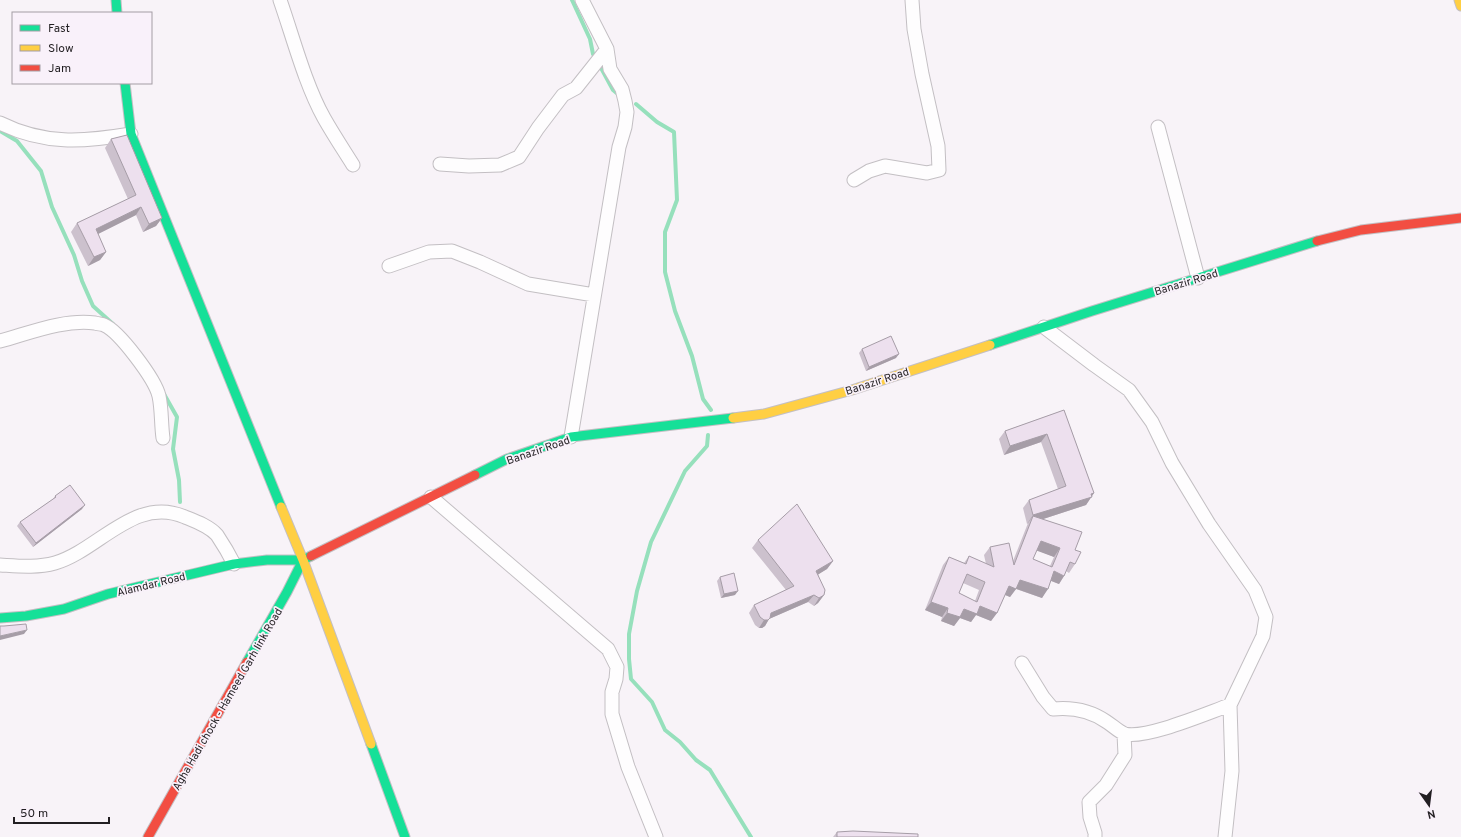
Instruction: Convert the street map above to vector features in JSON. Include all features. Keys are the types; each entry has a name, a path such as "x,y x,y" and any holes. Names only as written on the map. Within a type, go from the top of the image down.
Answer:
{"main road":[{"path":"116,0 117,12"},
{"path":"1459,0 1461,6"},
{"path":"125,84 131,134 303,560 405,837"},
{"name":"Banazir Road","path":"303,560 507,459 571,437 764,414 852,390 1044,327 1313,242 1360,230 1461,218"},
{"name":"Alamdar Road","path":"0,618 26,616 64,609 108,594 234,564 267,560 303,560"},
{"name":"Agha Hadi chock - Hameed Garh link Road","path":"148,837 284,599 303,560"}],"street":[{"path":"280,0 305,75 317,104 353,164"},
{"path":"571,437 619,147 625,127 627,112 622,89 610,69 607,49 582,0"},
{"path":"854,180 869,171 885,166 927,173 939,170 938,146 922,74 914,29 912,0"},
{"path":"440,164 469,166 500,165 519,157 538,128 563,96 576,88 607,49"},
{"path":"0,123 30,135 48,139 100,139 131,134"},
{"path":"1158,128 1198,278"},
{"path":"389,266 429,252 452,251 528,284 594,295"},
{"path":"0,341 47,327 78,322 104,325 116,334 133,353 156,386 161,408 163,438"},
{"path":"1044,327 1129,390 1152,422 1172,463 1210,524 1255,590 1266,617 1263,636 1230,705 1232,771 1224,837"},
{"path":"431,497 608,649 617,667 616,679 612,692 612,714 628,767 656,837"},
{"path":"0,565 30,566 56,563 138,516 159,511 170,512 202,524 216,534 234,564"},
{"path":"1022,663 1052,709 1065,708 1085,710 1099,716 1124,734 1149,733 1230,705"},
{"path":"1095,837 1090,817 1089,802 1106,785 1124,755 1124,734"}],"building":[{"path":"127,135 162,218 149,224 141,207 96,229 106,252 94,257 77,223 136,195 111,139"},
{"path":"891,336 899,354 869,367 862,349"},
{"path":"1064,410 1094,493 1091,494 1092,497 1033,515 1029,500 1066,486 1047,434 1010,446 1005,431"},
{"path":"70,485 85,505 36,543 20,522 56,497 55,496"},
{"path":"797,504 833,561 816,571 825,590 824,595 819,598 814,595 771,613 768,620 764,620 760,617 754,605 794,586 758,540"},
{"path":"1033,516 1082,532 1075,550 1081,552 1075,564 1070,562 1064,576 1054,571 1048,589 1020,580 1016,589 1009,586 997,613 980,606 977,614 964,609 960,617 947,613 948,608 931,602 949,557 966,564 969,556 994,567 990,547 1009,543 1014,565","holes":["1041,541 1060,548 1052,567 1033,559","967,574 985,582 977,602 959,593"]},
{"path":"734,573 738,591 724,594 720,577"},
{"path":"26,624 27,630 0,636 0,626"},
{"path":"853,831 918,834 918,837 837,837 837,832"}],"waterway":[{"path":"572,0 590,39 593,54"},
{"path":"600,66 613,90 619,95"},
{"path":"636,104 657,122 674,132 677,200 665,232 665,272 675,311 692,356 703,399 711,410"},
{"path":"0,131 17,141 41,171 52,207 74,255 82,281 93,306 113,324"},
{"path":"164,394 177,417 173,449 179,480 180,502"},
{"path":"708,435 707,446 685,471 651,542 637,591 629,634 631,679 652,702 665,730 680,742 696,760 710,770 751,837"}],"traffic: fast":[{"path":"116,0 117,12"},
{"path":"125,84 131,134 281,507"},
{"path":"990,345 1092,311 1317,241"},
{"path":"475,475 507,459 571,437 733,418"},
{"path":"0,618 26,616 64,609 108,594 234,564 267,560 303,560 311,556"},
{"path":"247,662 287,592 303,560"},
{"path":"371,744 405,837"}],"traffic: slow":[{"path":"1459,0 1461,6"},
{"path":"733,418 764,414 852,390 990,345"},
{"path":"281,507 303,560 371,744"}],"traffic: jam":[{"path":"1317,241 1361,230 1461,218"},
{"path":"311,556 475,475"},
{"path":"148,837 247,662"}]}
